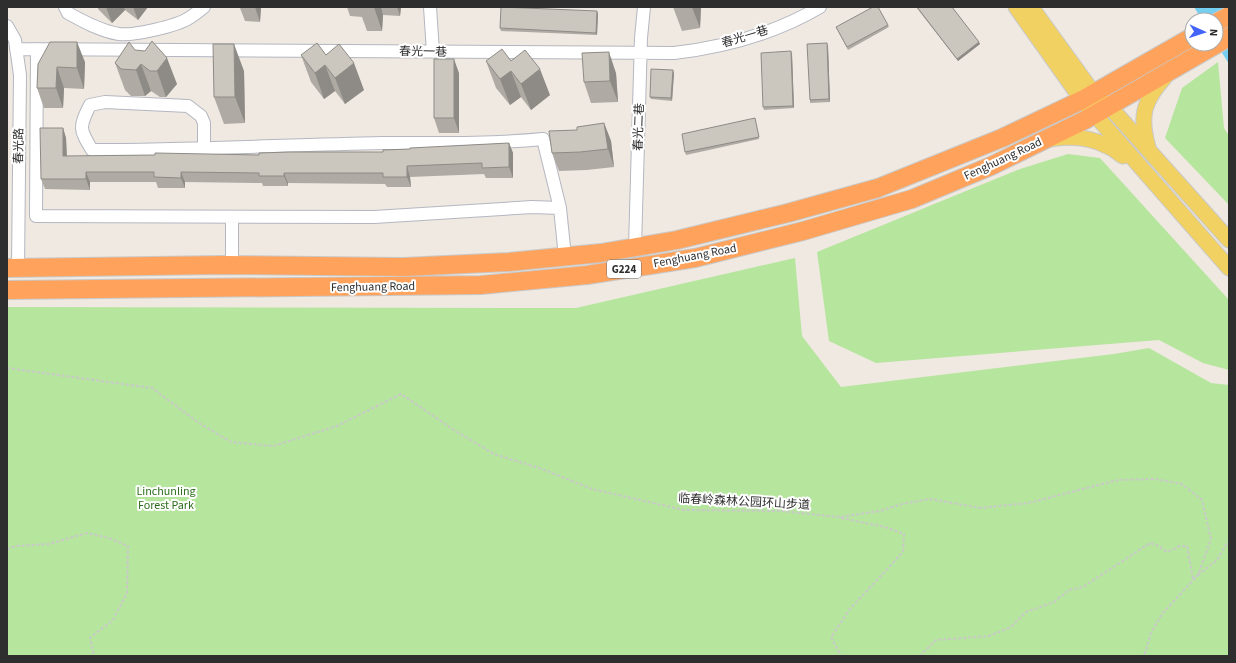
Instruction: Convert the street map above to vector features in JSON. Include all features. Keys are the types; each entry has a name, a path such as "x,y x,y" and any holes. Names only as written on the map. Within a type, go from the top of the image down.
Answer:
{"highway":[{"name":"Fenghuang Road","path":"7,290 480,285 587,275 695,258 803,231 912,199 991,166 1102,110 1229,37"},
{"name":"Fenghuang Road","path":"12,268 232,265 403,267 509,262 565,257 677,240 788,213 878,188 1002,138 1088,97 1184,42"}],"main road":[{"path":"1016,7 1088,97 1149,150 1229,240"},
{"path":"1031,7 1088,97"},
{"path":"1149,150 1144,134 1144,107 1158,85 1172,70"},
{"path":"1102,110 1134,161 1229,268"},
{"path":"1042,140 1074,137 1090,140 1107,145 1134,161"}],"street":[{"path":"65,7 68,13 80,20 102,30 121,35 150,31 188,19 204,7"},
{"path":"430,7 433,52"},
{"name":"春光二巷","path":"636,247 641,54 644,7"},
{"name":"春光一巷","path":"16,49 641,54 695,51 750,38 804,17 820,7"},
{"name":"春光路","path":"7,26 14,40 20,75 12,268"},
{"path":"37,49 36,216 374,218 532,207 560,208"},
{"path":"204,149 204,123 201,116 188,106 105,102 90,105 83,119 81,132 92,150 204,149 383,144 496,144 543,139 560,208 565,257"},
{"path":"232,217 232,265"}],"path":[{"name":"临春岭森林公园环山步道","path":"7,368 152,388 199,423 231,442 273,446 337,426 401,394 454,430 494,454 542,469 592,489 684,510 781,511 840,517 880,511 902,504 930,499 980,508 1028,503 1118,480 1155,478 1182,484 1202,500 1211,539 1198,575 1162,614 1151,633 1144,656"},
{"path":"840,517 885,527 904,534 903,552 850,609 831,637 841,656"},
{"path":"7,549 16,546 49,544 87,533 109,538 128,546 127,593 113,620 90,638 94,656"},
{"path":"920,656 936,640 989,636 1011,627 1026,612 1054,602 1069,590 1083,587 1150,543 1159,546 1167,552 1180,546 1187,546 1193,579 1217,560 1229,540"}],"green space":[{"path":"1218,62 1224,128 1229,136 1229,205 1165,138 1182,88"},
{"path":"1068,154 1100,158 1229,300 1229,370 1203,363 1159,340 876,363 829,341 817,252 1020,169"},
{"name":"Linchunling Forest Park","path":"795,258 802,336 841,387 1114,354 1149,348 1211,383 1229,385 1229,656 7,656 7,307 576,308"}],"water":[{"path":"1194,7 1229,7 1229,64 1222,52 1224,52 1224,12 1197,12"}],"building":[{"path":"501,7 597,11 596,33 500,28"},
{"path":"873,7 878,7 888,25 847,47 836,27"},
{"path":"917,7 952,7 979,42 957,59"},
{"path":"152,41 167,58 157,71 150,71 141,64 136,70 121,69 115,63 129,42 135,50 145,51"},
{"path":"50,42 77,42 77,68 57,67 56,88 37,88 38,64"},
{"path":"317,43 326,55 339,44 354,63 335,78 325,65 315,73 301,55"},
{"path":"827,43 829,99 810,100 807,44"},
{"path":"213,44 234,44 235,97 214,97"},
{"path":"502,49 511,61 525,50 540,69 521,84 511,71 500,79 486,61"},
{"path":"791,51 793,106 763,107 761,53"},
{"path":"609,52 610,81 584,82 582,53"},
{"path":"434,59 454,59 454,118 434,118"},
{"path":"651,69 673,70 671,98 650,97"},
{"path":"755,118 759,137 685,152 682,134"},
{"path":"604,123 608,149 552,153 549,131 577,130 577,127"},
{"path":"40,128 63,128 63,156 155,155 155,153 259,155 259,153 289,152 383,152 383,150 410,148 509,143 509,167 482,168 482,163 407,166 407,177 383,177 383,173 284,173 284,176 259,176 259,173 181,172 181,178 154,177 154,172 86,172 86,179 41,179"}]}
